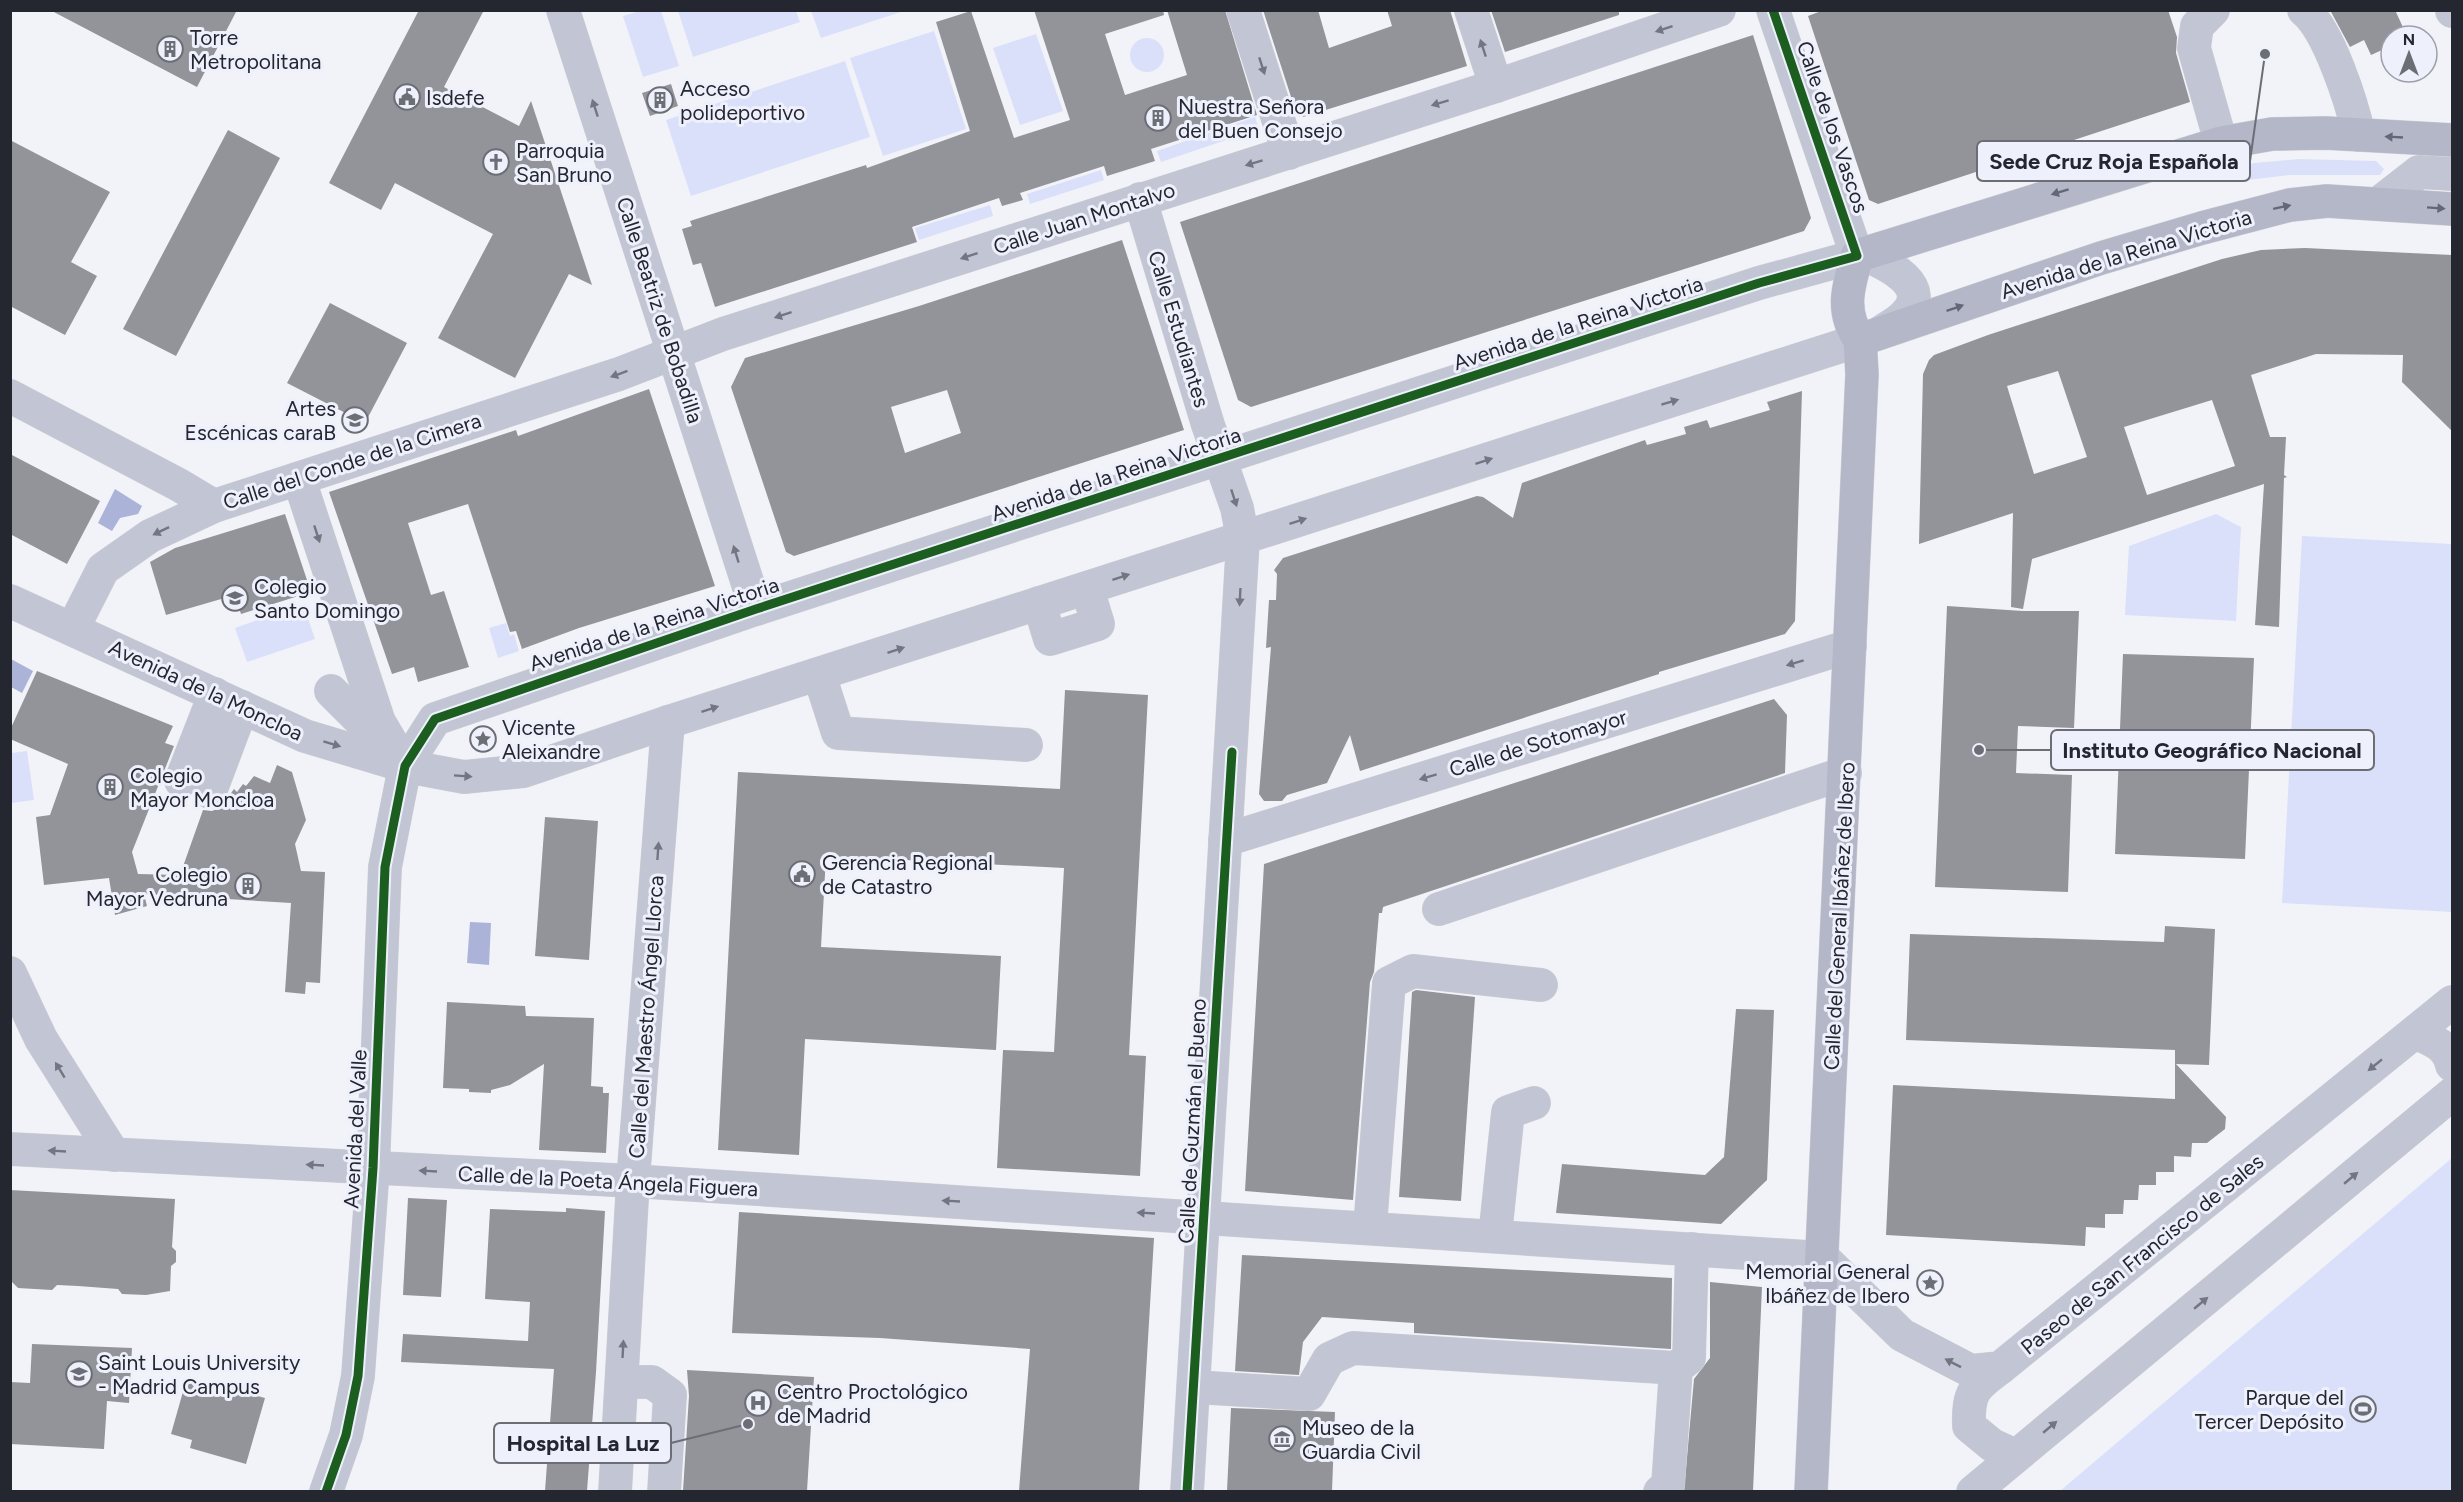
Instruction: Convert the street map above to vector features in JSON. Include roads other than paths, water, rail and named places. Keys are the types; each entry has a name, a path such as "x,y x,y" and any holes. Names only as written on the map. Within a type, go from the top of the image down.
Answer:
{"main road":[{"name":"Avenida de la Reina Victoria","path":"1860,255 2221,143 2272,134 2359,135 2452,140"},
{"name":"Avenida de la Reina Victoria","path":"1870,337 2101,258 2290,205 2328,201 2452,209"},
{"path":"1860,255 1846,301 1851,327 1870,337"},
{"name":"Calle del General Ibáñez de Ibero","path":"1811,1491 1862,374 1870,337"}],"street":[{"name":"Calle Beatriz de Bobadilla","path":"563,10 756,609"},
{"path":"1243,10 1289,153"},
{"path":"1470,10 1496,86"},
{"name":"Calle Juan Montalvo","path":"673,352 1140,199 1496,86 1719,10"},
{"name":"Calle de los Vascos","path":"1773,10 1860,255"},
{"path":"2213,10 2197,27 2194,48 2221,143"},
{"path":"2304,10 2314,23 2342,76 2350,96 2359,135"},
{"path":"2378,204 2419,172 2452,174"},
{"name":"Calle Estudiantes","path":"1140,199 1208,425 1221,458"},
{"name":"Avenida de la Reina Victoria","path":"1860,255 1890,265 1904,276 1911,288 1911,302 1908,311 1870,337 668,722 524,771 464,777 405,766 435,719 756,609 1759,283 1860,255"},
{"name":"Calle del Conde de la Cimera","path":"73,628 104,569 150,536 214,506 619,374 673,352"},
{"path":"10,396 179,484 214,506"},
{"name":"Calle de Guzmán el Bueno","path":"1187,1491 1243,539 1237,508 1221,458"},
{"path":"299,479 379,722 405,766"},
{"name":"Avenida de la Moncloa","path":"10,601 305,736 405,766"},
{"name":"Calle de Sotomayor","path":"1225,840 1850,646"},
{"path":"819,675 838,733 1026,745"},
{"path":"331,691 405,766"},
{"path":"196,787 228,701"},
{"name":"Calle del Maestro Ángel Llorca","path":"615,1491 633,1181 668,722"},
{"name":"Avenida del Valle","path":"326,1491 346,1435 358,1376 373,1168 385,867 405,766"},
{"path":"1439,909 1845,773"},
{"path":"1370,1227 1389,983 1413,970 1541,985"},
{"path":"10,973 41,1039 114,1155"},
{"name":"Paseo de San Francisco de Sales","path":"1823,1258 1902,1335 1971,1371 2000,1368 2416,1033 2452,1007"},
{"path":"1973,1491 2452,1084 2450,1056 2441,1045 2416,1033"},
{"path":"1495,1236 1508,1112 1534,1103"},
{"name":"Calle de la Poeta Ángela Figuera","path":"10,1149 633,1181 1204,1216 1823,1258"},
{"path":"1194,1387 1309,1394 1329,1359 1353,1348 1676,1368 1689,1358 1692,1249"},
{"path":"1660,1491 1668,1485 1676,1368"},
{"path":"2000,1368 1977,1385 1968,1402 1969,1426 1992,1445 2016,1456"},
{"path":"622,1382 652,1382 670,1395 664,1491"}],"place":[{"name":"Torre Metropolitana","path":"170,49"},
{"name":"Sede Cruz Roja Española","path":"2265,54"},
{"name":"Isdefe","path":"407,97"},
{"name":"Acceso polideportivo","path":"660,100"},
{"name":"Nuestra Señora del Buen Consejo","path":"1158,118"},
{"name":"Parroquia San Bruno","path":"496,162"},
{"name":"Artes Escénicas caraB","path":"355,420"},
{"name":"Colegio Santo Domingo","path":"235,598"},
{"name":"Vicente Aleixandre","path":"483,739"},
{"name":"Instituto Geográfico Nacional","path":"1979,750"},
{"name":"Colegio Mayor Moncloa","path":"110,787"},
{"name":"Gerencia Regional de Catastro","path":"802,874"},
{"name":"Colegio Mayor Vedruna","path":"248,886"},
{"name":"Memorial General Ibáñez de Ibero","path":"1930,1283"},
{"name":"Saint Louis University - Madrid Campus","path":"79,1374"},
{"name":"Centro Proctológico de Madrid","path":"758,1403"},
{"name":"Parque del Tercer Depósito","path":"2363,1409"},
{"name":"Hospital La Luz","path":"748,1424"},
{"name":"Museo de la Guardia Civil","path":"1282,1439"}]}
